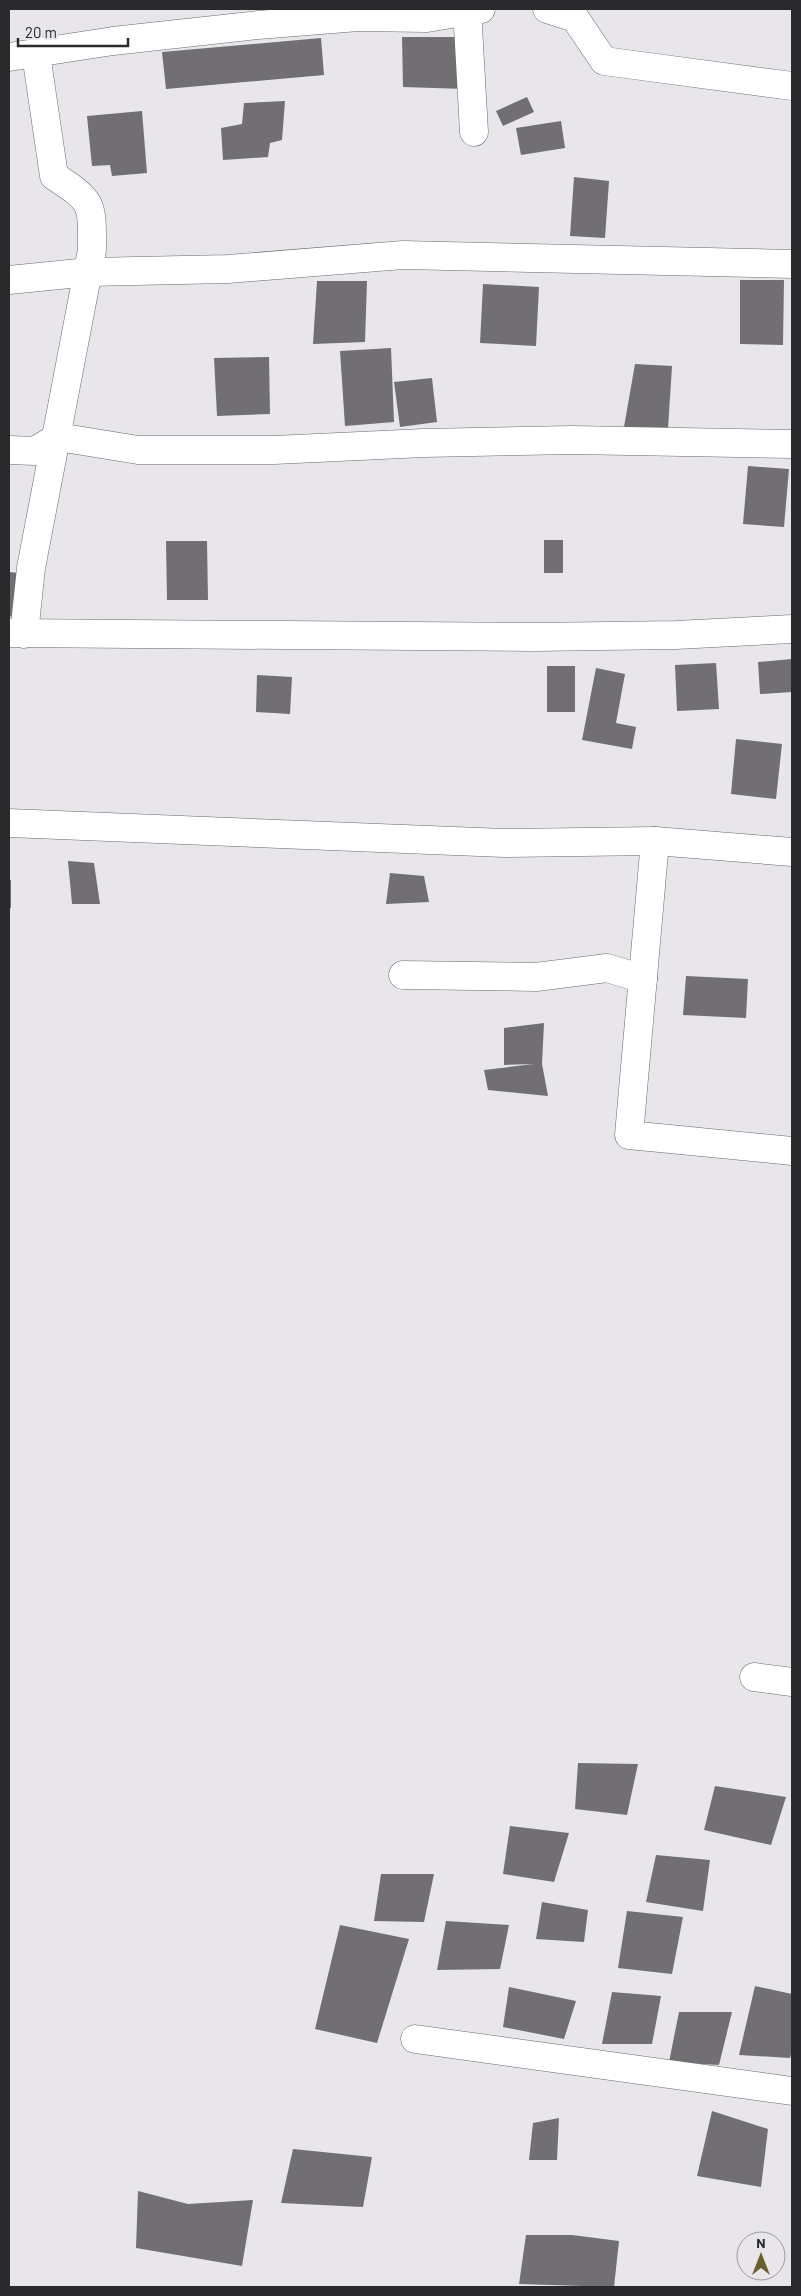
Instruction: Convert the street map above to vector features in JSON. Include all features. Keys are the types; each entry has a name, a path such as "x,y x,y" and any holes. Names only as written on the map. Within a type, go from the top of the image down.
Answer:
{"street":[{"path":"547,9 575,18 604,62 792,86"},
{"path":"9,57 42,50 258,25 358,17 427,18 472,10 474,132"},
{"path":"42,50 37,61 54,176 80,193 92,212 92,250 58,437 16,634 515,637 676,635 792,629"},
{"path":"9,280 89,272 228,269 403,255 792,264"},
{"path":"9,450 35,451 58,437 138,450 274,450 424,443 572,440 792,444"},
{"path":"9,823 399,837 504,843 654,841 792,852"},
{"path":"654,841 629,1135 792,1151"},
{"path":"403,975 536,977 606,968 643,978"},
{"path":"754,1677 792,1682"},
{"path":"415,2039 792,2091"}],"building":[{"path":"402,37 464,37 465,89 403,87"},
{"path":"321,38 324,75 166,89 162,52"},
{"path":"527,97 534,112 503,126 496,111"},
{"path":"285,101 282,140 270,143 268,157 223,160 221,128 242,124 244,103"},
{"path":"142,111 147,173 112,176 110,165 92,166 87,116"},
{"path":"561,121 565,148 521,155 516,128"},
{"path":"574,177 609,181 605,238 570,236"},
{"path":"740,280 784,280 783,345 740,344"},
{"path":"317,281 367,281 365,342 313,344"},
{"path":"483,284 539,287 536,346 480,343"},
{"path":"391,348 394,422 345,426 340,351"},
{"path":"269,357 270,414 217,416 214,358"},
{"path":"635,364 672,366 668,429 624,427"},
{"path":"432,378 437,422 400,427 394,382"},
{"path":"748,466 789,469 784,527 743,524"},
{"path":"544,540 563,540 563,573 544,573"},
{"path":"166,541 207,541 208,600 167,600"},
{"path":"9,572 19,573 13,617 9,616"},
{"path":"792,659 792,692 760,694 758,662"},
{"path":"716,663 719,709 677,711 675,665"},
{"path":"547,666 575,666 575,712 547,712"},
{"path":"596,668 625,674 616,723 636,727 632,749 582,740"},
{"path":"257,675 292,677 290,714 256,712"},
{"path":"736,739 782,744 776,799 731,794"},
{"path":"68,861 94,863 100,904 72,904"},
{"path":"390,873 424,876 429,902 386,904"},
{"path":"9,880 11,880 11,908 9,908"},
{"path":"686,976 748,979 746,1018 683,1015"},
{"path":"544,1023 542,1064 548,1096 488,1090 484,1070 534,1064 504,1065 504,1028"},
{"path":"578,1763 638,1764 627,1815 575,1809"},
{"path":"715,1786 786,1797 771,1845 704,1830"},
{"path":"510,1826 569,1833 554,1882 503,1874"},
{"path":"656,1855 710,1860 703,1911 646,1902"},
{"path":"381,1874 434,1874 424,1922 374,1921"},
{"path":"542,1902 588,1910 584,1942 536,1939"},
{"path":"627,1911 683,1917 672,1974 618,1968"},
{"path":"446,1921 509,1925 500,1969 437,1970"},
{"path":"340,1925 409,1939 377,2043 315,2029"},
{"path":"755,1986 792,1994 792,2051 790,2058 739,2055"},
{"path":"509,1987 576,2001 564,2039 503,2027"},
{"path":"612,1992 661,1996 652,2044 602,2044"},
{"path":"679,2012 732,2012 719,2065 669,2062"},
{"path":"712,2111 768,2129 761,2187 697,2176"},
{"path":"559,2118 557,2160 529,2160 533,2123"},
{"path":"293,2149 372,2157 363,2207 281,2203"},
{"path":"138,2191 188,2204 253,2200 242,2266 136,2248"},
{"path":"526,2235 572,2235 619,2241 614,2287 519,2284"}]}
